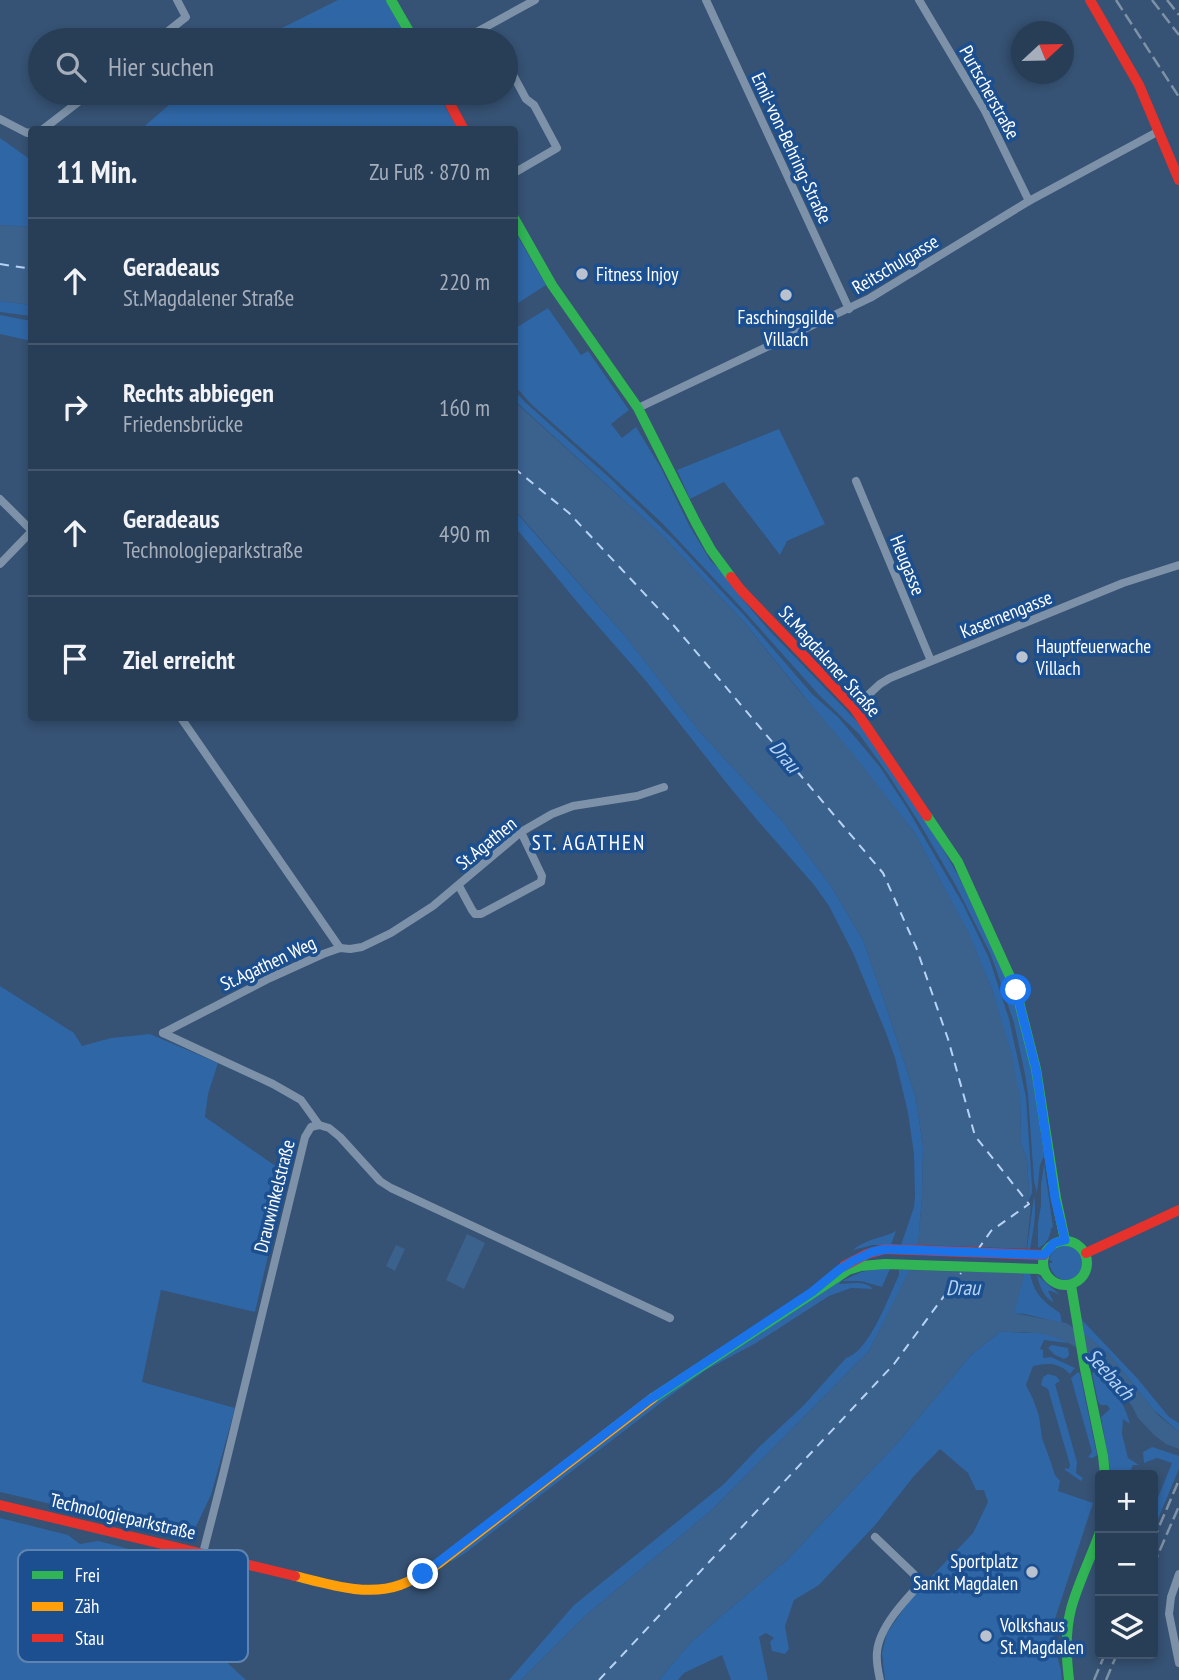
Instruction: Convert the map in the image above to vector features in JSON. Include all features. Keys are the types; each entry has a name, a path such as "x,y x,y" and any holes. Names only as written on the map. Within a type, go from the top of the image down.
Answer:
{"street":[{"path":"172,28 186,17 177,0"},
{"path":"391,0 407,28"},
{"path":"484,28 535,0"},
{"name":"Emil-von-Behring-Straße","path":"706,0 849,309"},
{"name":"Purtscherstraße","path":"919,0 985,111 1029,201"},
{"path":"1090,0 1139,85 1179,180"},
{"path":"518,84 526,99 534,105 557,148 518,171"},
{"path":"47,126 74,105"},
{"path":"450,105 462,126"},
{"path":"0,119 28,133"},
{"name":"Reitschulgasse","path":"638,408 881,292 1029,201 1159,131"},
{"name":"St.Magdalener Straße","path":"518,225 552,285 638,408 711,550 741,590 854,708 958,862 1015,985 1036,1069 1055,1198 1065,1240"},
{"name":"Heugasse","path":"856,481 931,661"},
{"path":"0,499 28,527"},
{"path":"0,564 28,535"},
{"name":"Kasernengasse","path":"854,708 886,680 1123,583 1179,565"},
{"name":"St.Agathen Weg","path":"183,721 340,948 270,978 163,1033 302,1100 319,1125"},
{"name":"St.Agathen","path":"340,948 362,947 391,933 433,906 521,832 552,814 573,806 637,796 664,787"},
{"path":"458,886 475,914 481,914 541,882 542,876 521,832"},
{"name":"Drauwinkelstraße","path":"204,1550 304,1137 310,1127 319,1125 329,1128 380,1181 391,1188 670,1318"},
{"path":"1086,1253 1179,1210"},
{"path":"1065,1240 1074,1242 1086,1253 1088,1266 1078,1282 1070,1285 1056,1284 1042,1270 1041,1255 1054,1243 1065,1240"},
{"name":"Technologieparkstraße","path":"812,1292 853,1261 886,1249 1041,1255"},
{"name":"Technologieparkstraße","path":"248,1564 352,1588 398,1587 439,1563 649,1400 848,1270 885,1264 1042,1270"},
{"path":"1070,1285 1104,1470"},
{"name":"Technologieparkstraße","path":"0,1506 190,1550"},
{"path":"1069,1680 1068,1625 1075,1597 1100,1533"},
{"path":"875,1538 922,1582 887,1624 877,1650 880,1680"},
{"path":"1179,1574 1171,1597 1169,1614 1179,1663"}],"shaded area":[{"path":"338,0 386,0 401,28 282,28"},
{"path":"169,105 444,105 456,126 145,126"},
{"path":"0,138 28,158 28,227 0,225"},
{"path":"518,237 546,285 518,303"},
{"path":"0,301 28,305 28,316 0,312"},
{"path":"548,308 581,355 588,351 629,410 611,424 622,438 636,427 710,560 767,628 869,734 923,814 959,877 1008,982 1022,1025 1044,1156 1040,1165 1037,1193 1028,1095 1014,1023 990,953 920,824 859,734 819,695 663,524 518,389 518,327"},
{"path":"0,315 28,320 28,340 0,334"},
{"path":"518,394 673,539 813,695 838,717 880,767 907,808 963,904 989,958 1009,1019 1026,1097 1032,1186 1027,1204 1027,1159 1021,1143 1020,1098 993,992 968,933 915,833 744,622 661,534 518,404"},
{"path":"779,429 825,524 787,541 780,555 724,482 690,499 677,470"},
{"path":"518,515 626,637 700,732 784,823 831,886 863,940 916,1098 923,1147 918,1245 901,1245 914,1207 914,1154 895,1058 853,953 829,906 646,681 518,531"},
{"path":"0,986 74,1033 82,1046 111,1038 150,1034 218,1063 208,1094 205,1117 287,1174 255,1312 161,1290 142,1382 235,1408 211,1495 191,1537 0,1492"},
{"path":"1044,1164 1053,1227 1047,1240 1038,1248 1038,1223"},
{"path":"1034,1196 1033,1230 1030,1249 1027,1249"},
{"path":"896,1231 891,1245 873,1245 853,1250 863,1243"},
{"path":"1069,1245 1080,1252 1084,1264 1076,1276 1060,1279 1052,1271 1049,1263 1052,1261 1049,1260 1056,1249"},
{"path":"890,1269 882,1287 861,1281 842,1281 861,1272"},
{"path":"899,1270 910,1270 869,1351 713,1509 585,1616 521,1680 509,1680 574,1605 724,1484 803,1406 846,1358 863,1345 884,1309"},
{"path":"854,1273 839,1284 862,1283 873,1289 851,1288 829,1296 756,1343 706,1370 451,1562 644,1409 834,1282"},
{"path":"1024,1273 1030,1273 1037,1292 1060,1313 1062,1323 1013,1313"},
{"path":"1037,1275 1060,1295 1048,1291 1054,1303 1042,1291"},
{"path":"1082,1320 1137,1378 1169,1417 1179,1423 1179,1432 1154,1410 1108,1353 1084,1334"},
{"path":"1001,1331 1045,1334 1061,1338 1067,1343 1044,1340 1040,1349 1043,1350 1043,1358 1051,1357 1075,1368 1070,1374 1053,1364 1033,1366 1026,1385 1039,1416 1042,1438 1055,1475 1060,1481 1058,1491 1093,1503 1054,1622 1054,1645 1062,1680 885,1680 882,1653 887,1633 911,1598 973,1533 988,1502 984,1490 976,1490 968,1473 940,1449 819,1585 794,1600 785,1626 789,1649 785,1654 772,1651 770,1642 774,1638 766,1633 759,1637 768,1680 731,1680 722,1655 684,1673 678,1680 659,1680 691,1642 787,1560 899,1441 971,1355"},
{"path":"1052,1345 1068,1348 1068,1357 1064,1359 1055,1355 1048,1348"},
{"path":"1078,1372 1097,1455 1093,1458 1088,1457 1092,1452 1071,1378"},
{"path":"1098,1372 1109,1383 1125,1410 1130,1424 1123,1419 1122,1434 1128,1458 1139,1465 1133,1465 1130,1470 1110,1470 1101,1417 1110,1409 1098,1402 1092,1373"},
{"path":"1048,1374 1056,1376 1060,1381 1055,1384 1077,1462 1076,1473 1083,1478 1081,1481 1065,1470 1069,1469 1070,1465 1048,1389 1041,1385 1043,1377"},
{"path":"1152,1447 1179,1456 1179,1469 1158,1519 1158,1498 1172,1463 1157,1458 1144,1463 1143,1452"},
{"path":"0,1518 68,1535 80,1544 98,1541 133,1550 18,1550 18,1662 226,1662 246,1680 0,1680"}],"water":[{"path":"0,225 28,227 28,305 0,301"},
{"name":"Drau","path":"518,405 661,534 744,622 915,833 969,933 993,992 1012,1055 1020,1098 1021,1143 1027,1159 1027,1204 1031,1207 1023,1281 1014,1313 1066,1323 1108,1353 1159,1416 1179,1432 1179,1449 1154,1435 1138,1418 1102,1367 1080,1349 1043,1334 1001,1331 971,1355 899,1441 787,1560 691,1642 659,1680 521,1680 585,1616 713,1509 869,1351 917,1255 923,1147 916,1098 863,940 831,886 784,823 700,732 626,637 518,513"},
{"path":"467,1234 485,1243 464,1289 446,1280"},
{"path":"396,1245 405,1249 395,1271 386,1266"}],"pier":[{"path":"915,1245 1030,1249 1027,1273 907,1270"}],"ferry route":[{"path":"0,264 28,268"},
{"path":"518,471 569,513 670,621 883,873 916,947 948,1039 975,1136 1029,1204 991,1231 979,1248"},
{"path":"599,1680 894,1364 961,1273"}],"railway":[{"path":"1116,0 1179,97"},
{"path":"1152,0 1179,35"},
{"path":"1167,0 1179,15"},
{"path":"1156,1533 1179,1480"},
{"path":"1158,1554 1179,1506"},
{"path":"1094,1680 1103,1659"},
{"path":"1106,1680 1115,1659"}],"traffic: fast":[{"path":"391,0 407,28"},
{"path":"518,225 552,285 638,408 696,523 731,577"},
{"path":"927,816 958,862 1016,990 1036,1069 1065,1240"},
{"path":"1065,1241 1074,1242 1081,1247 1086,1254 1087,1263 1086,1272 1081,1279 1074,1284 1065,1285 1056,1284 1049,1279 1044,1272 1043,1263 1044,1254 1049,1247 1056,1242 1065,1241"},
{"path":"653,1398 848,1270 885,1264 1044,1271"},
{"path":"1071,1285 1104,1470"},
{"path":"1069,1680 1069,1618 1100,1533"}],"traffic: slow":[{"path":"295,1576 361,1590 387,1588 410,1581 439,1563 653,1398"}],"traffic: jam":[{"path":"1090,0 1139,85 1179,180"},
{"path":"450,105 462,126"},
{"path":"731,577 854,708 927,816"},
{"path":"1086,1253 1179,1210"},
{"path":"844,1266 867,1254 885,1249 1044,1255"},
{"path":"0,1505 187,1550"},
{"path":"248,1565 295,1576"}],"place":[{"name":"Fitness Injoy","path":"582,274"},
{"name":"Faschingsgilde Villach","path":"786,295"},
{"name":"Hauptfeuerwache Villach","path":"1022,657"},
{"name":"Sportplatz Sankt Magdalen","path":"1032,1572"},
{"name":"Volkshaus St. Magdalen","path":"986,1636"}],"district":[{"name":"ST. AGATHEN","path":"589,842"}],"route":[{"path":"423,1574 649,1400 812,1292 859,1257 886,1249 1044,1255 1054,1243 1065,1240 1055,1198 1036,1069 1016,990"}],"water label":[{"name":"Seebach","path":"1110,1374"}]}
